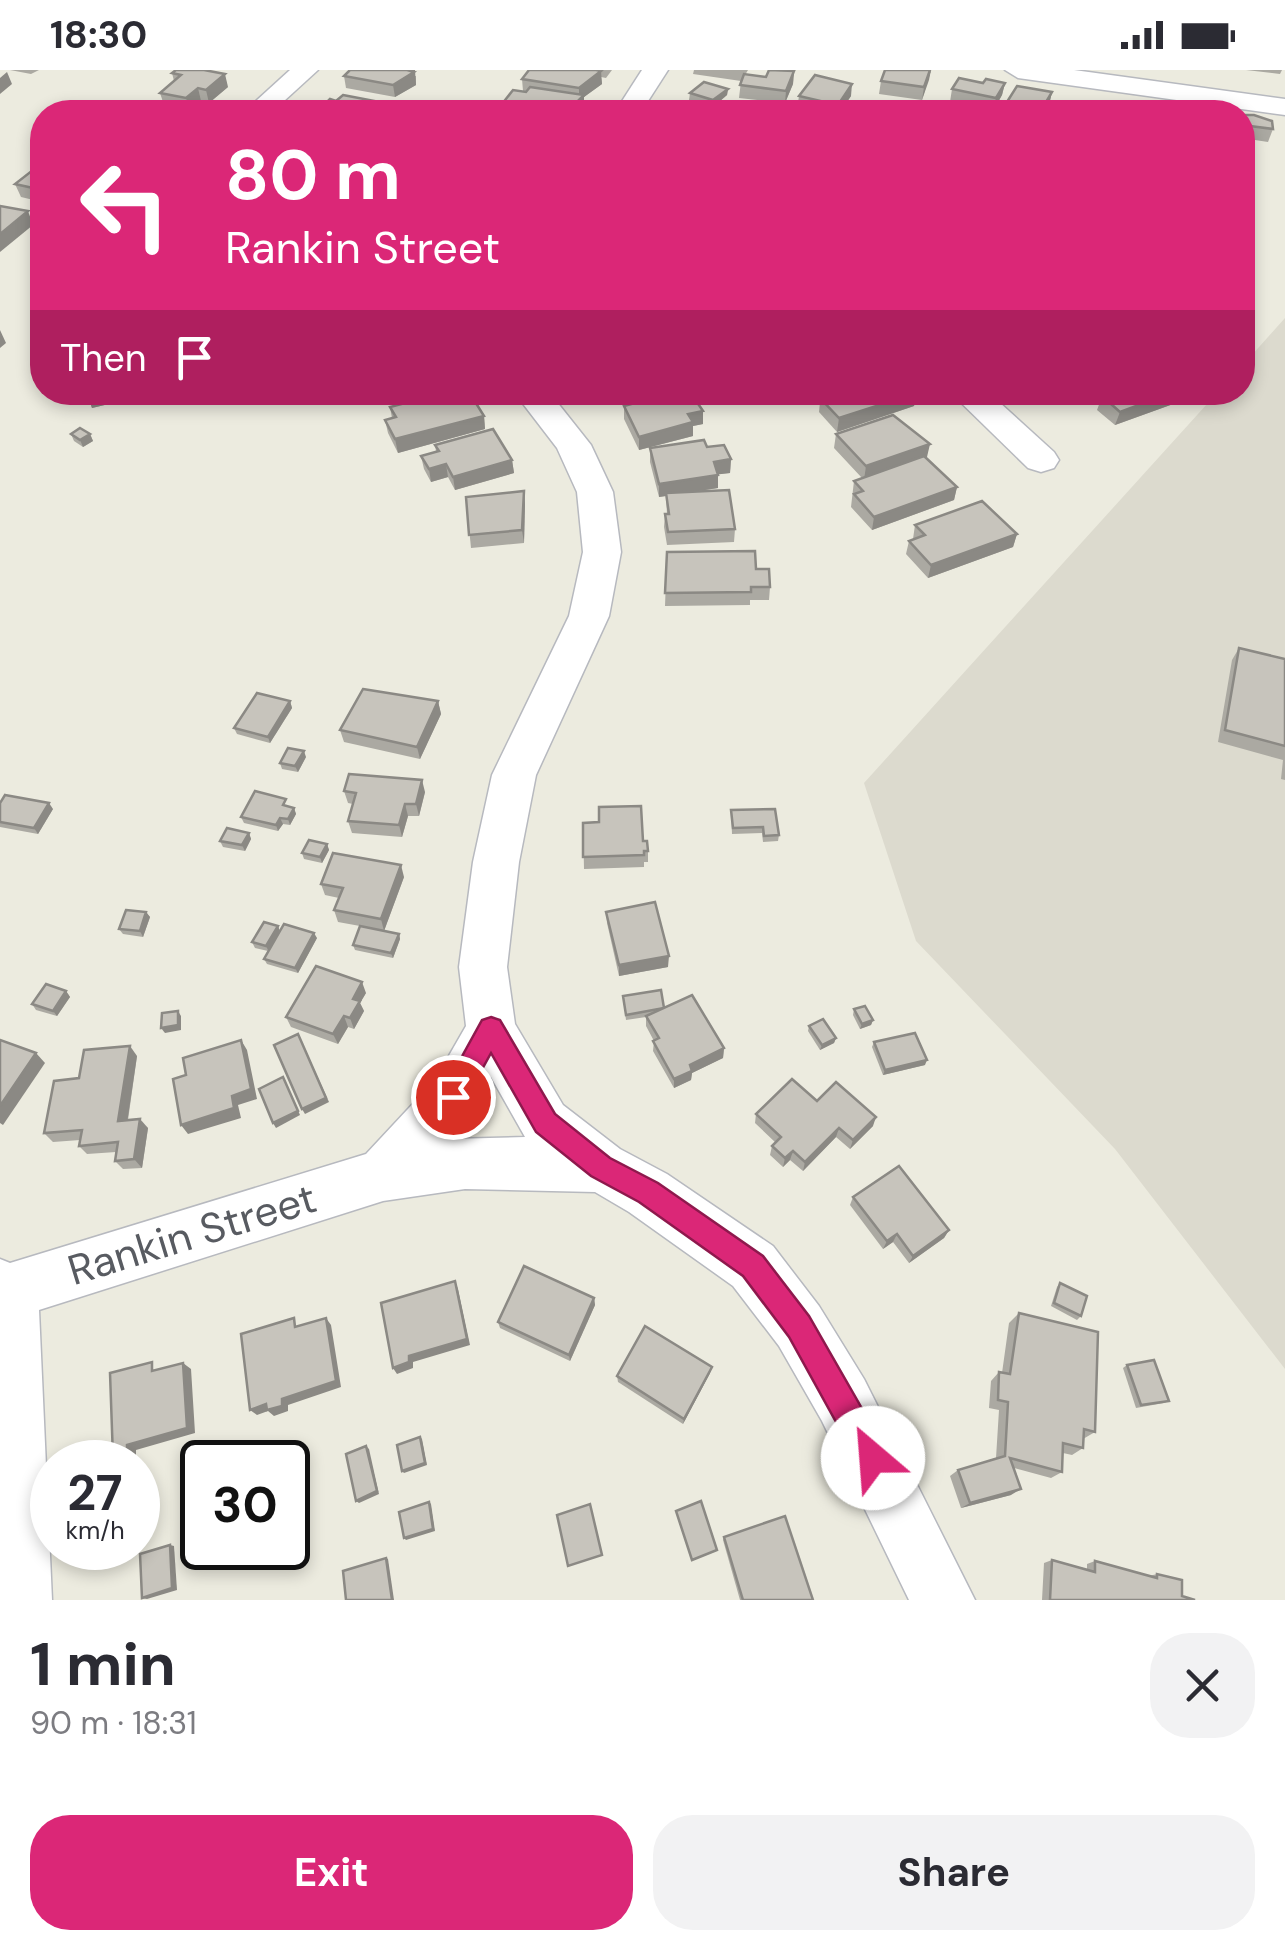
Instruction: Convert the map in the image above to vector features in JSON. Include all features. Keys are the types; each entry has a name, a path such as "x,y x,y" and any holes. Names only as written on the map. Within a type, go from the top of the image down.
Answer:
{"street":[{"path":"271,100 305,70"},
{"path":"636,100 655,70"},
{"path":"1018,70 1234,100"},
{"path":"1255,103 1285,107"},
{"path":"542,405 573,444 595,492 602,552 589,616 514,775 496,862 483,966 491,1028 545,1123 601,1167 648,1193 753,1266 799,1326 843,1400 943,1600"},
{"path":"981,405 1041,460"},
{"path":"383,1175 453,1097 491,1028"},
{"name":"Rankin Street","path":"3,1291 383,1175 431,1164 494,1160 601,1167"},
{"path":"3,1291 20,1600"}],"shaded area":[{"path":"1285,318 1285,1369 1115,1149 916,941 864,783 1206,405 1255,405 1255,352"}],"building":[{"path":"176,70 225,74 206,90 198,88 186,98 160,93 181,75 172,73"},
{"path":"350,70 414,72 393,85 344,76"},
{"path":"529,70 601,71 579,88 522,79"},
{"path":"769,70 794,71 786,91 740,85 744,74 766,77"},
{"path":"885,70 930,70 924,87 881,81"},
{"path":"815,75 852,84 841,100 799,96"},
{"path":"959,78 1005,83 996,98 952,89"},
{"path":"704,82 728,89 713,100 690,93"},
{"path":"1017,86 1052,92 1047,100 1008,100"},
{"path":"530,87 584,95 579,100 505,100 513,90 526,92"},
{"path":"343,95 369,100 337,100"},
{"path":"1255,115 1272,121 1273,129 1255,127"},
{"path":"30,172 30,187 15,184"},
{"path":"0,206 28,211 0,234"},
{"path":"477,405 484,416 395,439 385,420 396,417 390,407"},
{"path":"699,405 703,411 688,414 693,422 639,437 624,406"},
{"path":"827,405 880,405 839,418"},
{"path":"1112,405 1139,405 1120,412"},
{"path":"893,415 930,444 866,466 836,434"},
{"path":"80,428 90,434 80,440 71,434"},
{"path":"493,429 512,460 453,477 446,464 429,469 421,456 439,451 435,445"},
{"path":"704,440 707,447 724,445 731,459 714,462 718,475 659,484 650,448"},
{"path":"924,456 957,487 874,517 854,494 863,491 854,481"},
{"path":"729,490 735,529 668,532 666,493"},
{"path":"524,491 522,530 469,535 466,497"},
{"path":"982,501 1017,534 931,565 909,541 925,535 915,525"},
{"path":"755,551 756,569 769,569 770,587 751,587 751,592 665,593 667,552"},
{"path":"1239,648 1285,659 1285,746 1225,730"},
{"path":"363,689 438,701 417,747 340,730"},
{"path":"257,693 290,701 268,737 234,728"},
{"path":"288,748 304,751 295,766 280,763"},
{"path":"349,774 422,780 416,804 405,804 399,825 348,821 356,793 344,791"},
{"path":"255,791 286,799 283,805 294,808 288,819 280,818 276,825 241,817"},
{"path":"5,795 49,803 34,828 0,822 0,803"},
{"path":"641,806 643,841 647,841 648,851 644,855 583,857 583,823 599,822 599,807"},
{"path":"775,809 779,835 764,836 763,827 733,828 731,810"},
{"path":"227,828 249,833 242,845 220,841"},
{"path":"309,840 327,844 320,857 302,853"},
{"path":"333,853 401,865 381,919 334,910 343,888 321,884"},
{"path":"655,902 669,956 619,965 606,912"},
{"path":"126,910 146,912 140,931 119,929"},
{"path":"264,922 278,926 266,946 252,942"},
{"path":"284,924 314,933 295,968 264,959"},
{"path":"360,926 399,934 391,953 353,945"},
{"path":"316,966 362,982 353,999 360,1001 350,1018 344,1016 333,1034 286,1017"},
{"path":"46,984 66,991 53,1011 32,1004"},
{"path":"661,990 664,1008 626,1015 623,996"},
{"path":"692,995 724,1048 690,1065 692,1071 674,1079 653,1041 659,1038 646,1016"},
{"path":"865,1006 873,1020 862,1024 854,1009"},
{"path":"178,1011 178,1025 161,1028 162,1013"},
{"path":"823,1019 836,1038 822,1045 809,1026"},
{"path":"915,1033 927,1060 885,1070 874,1042"},
{"path":"298,1034 326,1098 302,1109 274,1045"},
{"path":"0,1040 36,1053 0,1106"},
{"path":"241,1040 251,1089 232,1096 234,1108 181,1125 173,1079 186,1075 183,1058"},
{"path":"130,1046 118,1121 140,1119 134,1159 115,1161 118,1142 79,1146 82,1130 44,1133 54,1081 79,1078 84,1050"},
{"path":"283,1077 298,1111 273,1123 259,1089"},
{"path":"792,1079 817,1101 836,1082 876,1117 853,1140 839,1128 805,1162 793,1151 785,1158 772,1146 781,1137 756,1114"},
{"path":"899,1166 949,1230 913,1256 897,1234 887,1241 853,1197"},
{"path":"524,1266 594,1298 569,1355 498,1322"},
{"path":"455,1281 467,1339 409,1356 409,1362 393,1368 381,1303"},
{"path":"1060,1283 1087,1296 1081,1316 1054,1303"},
{"path":"1019,1313 1098,1332 1095,1432 1084,1429 1083,1448 1063,1443 1062,1472 1010,1458 1021,1489 970,1503 958,1470 1005,1456 1008,1402 998,1400 999,1372 1010,1374"},
{"path":"294,1318 295,1327 326,1318 336,1381 282,1399 282,1406 267,1410 266,1404 250,1410 241,1334"},
{"path":"645,1326 712,1367 684,1419 617,1376"},
{"path":"1154,1360 1169,1401 1141,1405 1127,1365"},
{"path":"152,1362 152,1371 183,1363 187,1428 145,1440 112,1440 110,1373"},
{"path":"420,1437 425,1463 402,1471 397,1445"},
{"path":"366,1446 377,1491 356,1501 346,1454"},
{"path":"701,1501 717,1550 692,1560 676,1511"},
{"path":"429,1502 433,1529 404,1538 399,1512"},
{"path":"590,1504 602,1555 568,1566 557,1515"},
{"path":"785,1516 813,1600 743,1600 724,1537"},
{"path":"170,1545 172,1588 142,1598 141,1570 160,1570 160,1548"},
{"path":"386,1558 392,1600 346,1600 343,1571"},
{"path":"1052,1560 1095,1572 1095,1561 1157,1578 1157,1574 1182,1580 1182,1596 1195,1600 1050,1600"}],"route":[{"path":"453,1097 491,1028 545,1123 601,1167 648,1193 753,1266 799,1326 873,1458"}]}
